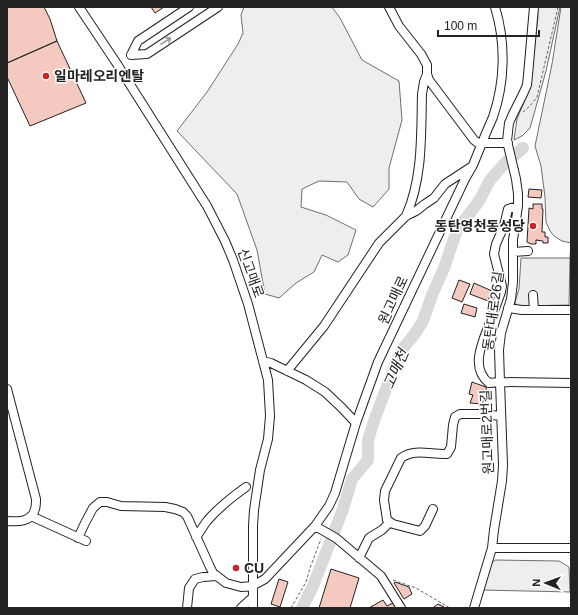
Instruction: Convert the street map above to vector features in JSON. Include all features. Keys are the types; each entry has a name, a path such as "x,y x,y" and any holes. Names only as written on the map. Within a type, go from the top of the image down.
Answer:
{"street":[{"name":"신고매로","path":"79,7 217,223 233,260 248,304 268,380 270,403 268,439 260,470 254,510 252,586"},
{"path":"189,7 138,41 131,55 147,54 218,7"},
{"path":"389,7 399,26 427,64 427,74 429,80 474,140 482,144 508,145 510,123 527,85 534,7"},
{"path":"482,144 493,117 500,91 502,70 503,48 495,7"},
{"path":"288,371 324,326 379,243 406,216 412,204 419,171 422,94 427,74"},
{"name":"원고매로","path":"252,586 264,579 315,526 329,506 335,493 356,423 378,362 482,144"},
{"name":"동탄대로26길","path":"500,382 499,364 501,333 513,282 513,240 518,206 515,173 508,145"},
{"path":"406,216 416,211 434,198 445,184 473,165"},
{"name":"원고매로2번길","path":"474,608 492,548 503,465 500,382 489,383 485,380 479,365 480,347 502,286 494,254 496,244 504,226 508,209 518,206"},
{"path":"513,252 528,251"},
{"path":"533,296 534,310"},
{"path":"508,308 522,310 571,310"},
{"path":"263,361 288,371 325,392 356,423"},
{"path":"500,382 571,383"},
{"path":"7,389 36,499 36,509 30,518 23,521 7,521"},
{"path":"433,509 425,526 420,530 393,524 388,520 384,500 385,490 401,458 406,454 422,452 447,454 451,447 455,417 460,414 501,416"},
{"path":"196,537 207,521 219,509 236,494 246,488"},
{"path":"31,516 82,540 85,523 93,508 100,502 107,502 121,506 165,507 183,512 187,516 213,573 226,583 242,587 252,586 253,608"},
{"path":"359,558 370,538 382,530 390,522"},
{"path":"315,526 336,538 381,576 401,608"},
{"path":"492,548 571,548"},
{"path":"187,608 189,588 195,579 216,576"},
{"path":"241,608 252,598"}],"path":[{"path":"512,118 530,106 537,97 558,7"},
{"path":"291,608 306,582 325,531"},
{"path":"381,576 416,588 450,608"}],"shaded area":[{"path":"244,7 332,7 340,18 362,60 399,81 402,120 389,168 389,189 373,207 359,199 347,182 319,181 302,189 301,207 326,215 356,230 348,255 338,262 322,255 314,272 296,283 279,298 265,294 257,250 237,194 177,131 207,92 238,44 243,33 241,15"},
{"path":"537,7 560,7 546,71 530,128 522,136 514,140 517,119 530,88 538,16"},
{"path":"561,7 571,7 571,243 562,241 554,236 546,222 545,197 541,166 535,146 552,64"},
{"path":"521,258 570,258 569,305 517,306 515,302 519,289"},
{"path":"495,560 559,561 569,567 570,592 482,590 487,568"}],"building":[{"path":"7,7 44,7 50,19 57,41 7,63"},
{"path":"151,7 164,7 155,13"},
{"path":"57,41 86,103 30,126 7,77 7,63"},
{"path":"529,189 542,190 541,198 528,197"},
{"path":"533,204 542,204 542,232 545,232 545,237 548,237 548,243 543,243 543,241 536,240 536,244 527,242 529,208 533,209"},
{"path":"459,280 470,284 462,302 452,298"},
{"path":"474,283 492,291 488,301 470,294"},
{"path":"464,304 477,308 475,317 461,313"},
{"path":"472,382 486,387 487,393 482,404 470,403 473,395 469,394"},
{"path":"331,569 359,578 350,608 319,608"},
{"path":"279,579 288,582 280,607 271,604"},
{"path":"395,582 409,587 412,594 404,599 394,583"},
{"path":"383,600 387,606 393,603 396,608 369,608"},
{"path":"438,604 444,607 434,608"}],"waterway":[{"name":"고매천","path":"302,608 313,586 343,509 352,479 368,460 368,440 397,360 404,347 423,321 457,230 479,201 490,180 506,162 523,148"}],"place":[{"name":"일마레오리엔탈","path":"46,76"},
{"name":"동탄영천동성당","path":"533,226"},
{"name":"CU","path":"236,568"}]}
